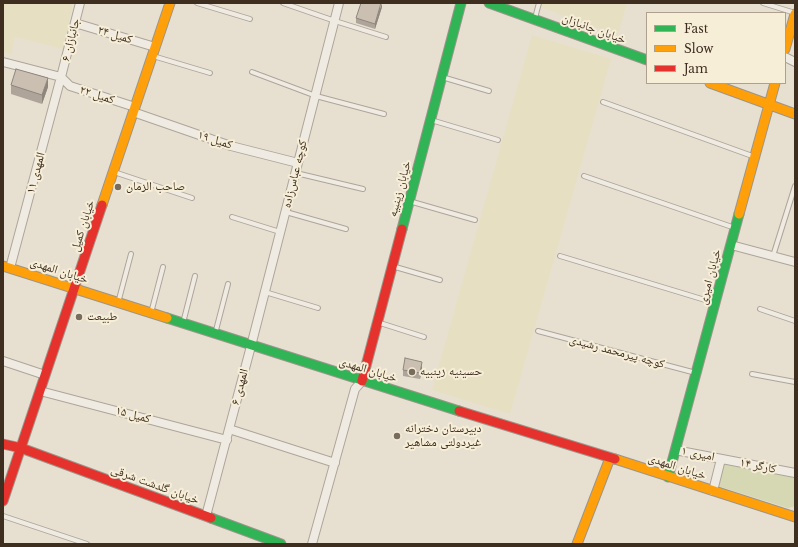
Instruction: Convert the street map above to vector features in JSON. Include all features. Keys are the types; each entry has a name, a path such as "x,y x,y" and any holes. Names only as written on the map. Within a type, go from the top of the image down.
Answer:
{"street":[{"name":"جانبازان ۶","path":"62,77 80,3"},
{"name":"خیابان کمیل","path":"3,501 170,3"},
{"name":"کوچه عباس‌زاده","path":"252,346 339,3"},
{"name":"خیابان زینبیه","path":"362,381 461,3"},
{"name":"خیابان جانبازان","path":"488,3 646,60"},
{"path":"786,46 795,14"},
{"name":"کمیل ۲۴","path":"75,23 154,51"},
{"path":"786,58 795,62"},
{"path":"3,62 62,77"},
{"name":"کمیل ۲۲","path":"62,77 70,86 134,110"},
{"name":"المهدی ۱۱","path":"7,267 62,77"},
{"path":"713,84 795,114"},
{"name":"خیابان امیری","path":"668,477 775,84"},
{"name":"کمیل ۱۹","path":"134,110 231,146 298,163"},
{"path":"731,245 795,262"},
{"name":"خیابان المهدی","path":"7,267 182,324 795,517"},
{"name":"المهدی ۶","path":"206,516 252,346"},
{"path":"3,362 45,375"},
{"path":"312,544 355,389 362,381"},
{"name":"کمیل ۱۵","path":"40,391 226,440"},
{"path":"229,429 335,463"},
{"name":"خیابان گلدشت شرقی","path":"3,444 21,448 281,544"},
{"name":"امیری ۱","path":"676,450 721,458"},
{"path":"579,544 610,458"},
{"path":"713,491 721,458"},
{"name":"کارگر ۱۴","path":"721,458 795,473"}],"lane":[{"path":"197,3 250,19"},
{"path":"283,3 386,37"},
{"path":"535,20 540,3"},
{"path":"763,3 795,14"},
{"path":"154,51 210,73"},
{"path":"252,72 316,96 384,114"},
{"path":"442,76 489,91"},
{"path":"603,102 755,157"},
{"path":"430,120 498,140"},
{"path":"114,172 192,198"},
{"path":"296,173 363,189"},
{"path":"584,176 736,228"},
{"path":"773,256 795,186"},
{"path":"409,201 476,220"},
{"path":"286,212 346,229"},
{"path":"232,217 280,233"},
{"path":"118,303 131,254"},
{"path":"560,256 715,303"},
{"path":"392,266 440,280"},
{"path":"151,314 164,267"},
{"path":"182,324 195,276"},
{"path":"215,334 228,284"},
{"path":"265,292 318,308"},
{"path":"760,309 795,321"},
{"path":"377,322 424,337"},
{"name":"کوچه پیرمحمد رشیدی","path":"538,330 696,373"},
{"path":"752,374 795,382"},
{"path":"3,516 87,544"}],"shaded area":[{"path":"3,3 73,3 63,49 15,37 11,54 3,52"},
{"path":"541,3 627,3 618,35 540,7"},
{"path":"532,35 611,59 510,414 432,390"}],"green space":[{"path":"723,464 795,478 795,506 788,508 718,486"}],"building":[{"path":"361,3 381,3 375,24 356,18"},
{"path":"16,69 48,78 42,95 11,85"},
{"path":"405,358 422,362 420,373 403,370"}],"traffic: fast":[{"path":"402,229 461,3"},
{"path":"489,3 646,60"},
{"path":"668,477 739,214"},
{"path":"167,318 459,411"},
{"path":"211,518 281,544"}],"traffic: slow":[{"path":"102,205 170,3"},
{"path":"786,46 795,14"},
{"path":"713,84 795,114"},
{"path":"739,214 775,84"},
{"path":"3,266 167,318"},
{"path":"577,544 610,458"},
{"path":"615,459 795,517"}],"traffic: jam":[{"path":"3,501 102,205"},
{"path":"362,381 402,229"},
{"path":"459,411 615,459"},
{"path":"3,444 21,448 211,518"}],"place":[{"name":"صاحب الزمان","path":"118,187"},
{"name":"طبیعت","path":"79,317"},
{"name":"حسینیه زینبیه","path":"412,372"},
{"name":"دبیرستان دخترانه غیردولتی مشاهیر","path":"397,436"}]}
